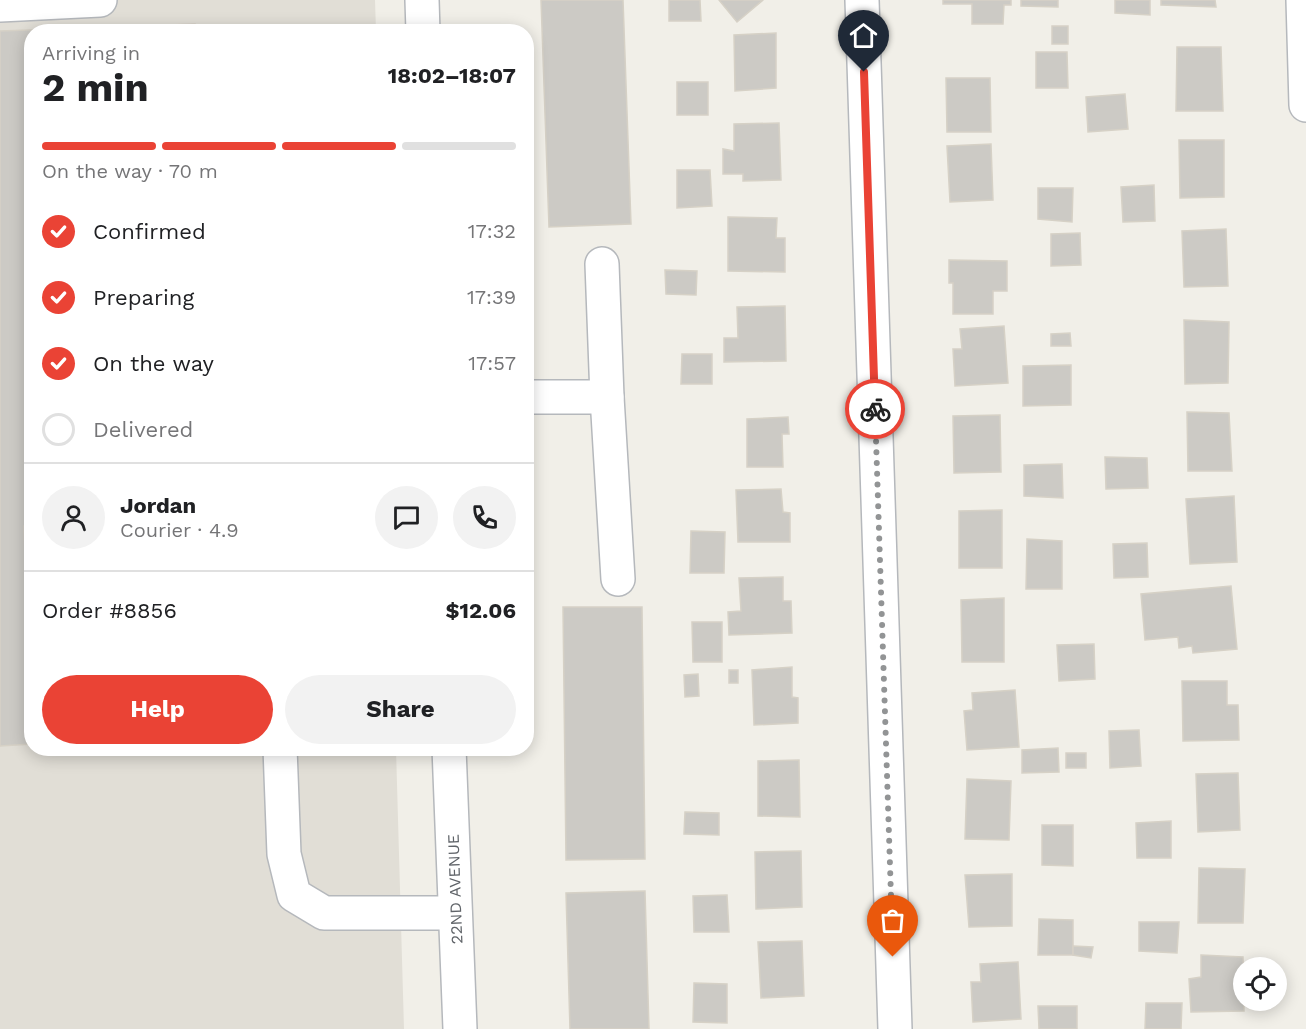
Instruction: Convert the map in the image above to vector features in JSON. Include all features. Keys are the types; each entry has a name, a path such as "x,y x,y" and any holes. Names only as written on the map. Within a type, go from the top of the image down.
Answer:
{"street":[{"path":"0,5 100,0"},
{"path":"422,0 423,24"},
{"path":"862,0 895,1029"},
{"path":"1303,0 1306,105"},
{"path":"602,264 618,579"},
{"path":"534,397 607,397"},
{"path":"280,756 284,854 294,895 324,913 455,913"},
{"name":"22ND AVENUE","path":"449,756 460,1029"}],"shaded area":[{"path":"0,0 375,0 376,24 24,24 24,756 396,756 404,1029 0,1029"}],"building":[{"path":"541,0 623,0 631,224 549,227"},
{"path":"669,0 700,0 701,21 669,21"},
{"path":"719,0 763,0 737,22"},
{"path":"943,0 1011,0 1011,5 1004,5 1003,24 972,24 972,4 943,4"},
{"path":"1021,0 1058,0 1058,7 1021,6"},
{"path":"1115,0 1150,0 1150,15 1115,13"},
{"path":"1161,0 1215,0 1216,7 1161,5"},
{"path":"1052,26 1068,26 1068,44 1052,44"},
{"path":"24,30 24,744 0,746 0,31"},
{"path":"776,33 776,88 735,91 734,35"},
{"path":"1177,47 1221,47 1223,111 1176,111"},
{"path":"1036,52 1067,52 1068,88 1036,88"},
{"path":"946,78 990,78 991,132 947,132"},
{"path":"677,82 708,82 708,115 677,115"},
{"path":"1125,94 1128,129 1088,132 1086,97"},
{"path":"779,123 781,180 743,181 743,174 723,174 723,149 734,151 734,124"},
{"path":"1179,140 1224,140 1224,197 1180,198"},
{"path":"991,144 993,200 950,202 947,146"},
{"path":"677,170 710,170 712,206 677,208"},
{"path":"1154,185 1155,221 1123,222 1121,187"},
{"path":"1038,188 1073,188 1072,222 1038,219"},
{"path":"728,217 777,218 776,238 785,238 785,272 728,271"},
{"path":"1226,229 1228,286 1184,287 1182,231"},
{"path":"1080,233 1081,265 1051,266 1051,234"},
{"path":"949,260 1007,261 1007,291 993,291 993,314 953,314 953,283 949,283"},
{"path":"665,270 697,271 696,295 666,294"},
{"path":"785,306 786,361 724,362 724,338 738,338 737,307"},
{"path":"1184,320 1229,322 1228,383 1185,384"},
{"path":"1004,326 1008,383 955,386 953,349 962,349 960,329"},
{"path":"1070,333 1071,346 1051,346 1051,334"},
{"path":"682,354 712,354 712,384 681,384"},
{"path":"1071,365 1071,405 1023,406 1023,366"},
{"path":"1187,412 1229,413 1232,471 1188,471"},
{"path":"1000,415 1001,472 954,473 953,416"},
{"path":"788,417 789,434 782,434 783,467 747,467 747,419"},
{"path":"1105,457 1147,458 1148,488 1106,489"},
{"path":"1062,464 1063,498 1024,496 1024,465"},
{"path":"781,489 783,512 790,513 790,542 738,542 736,490"},
{"path":"1234,496 1237,562 1190,564 1186,499"},
{"path":"1002,510 1002,568 959,568 959,511"},
{"path":"691,531 725,532 724,573 690,573"},
{"path":"1027,539 1062,541 1062,589 1026,589"},
{"path":"1147,543 1148,577 1114,578 1113,544"},
{"path":"783,577 783,601 791,601 792,633 729,635 728,612 741,611 739,578"},
{"path":"1231,586 1237,649 1193,653 1192,646 1179,648 1178,637 1145,640 1141,594"},
{"path":"1004,598 1004,662 962,662 961,600"},
{"path":"563,607 642,607 645,859 566,860"},
{"path":"692,622 722,622 722,662 693,662"},
{"path":"1094,644 1095,679 1059,681 1057,645"},
{"path":"792,667 792,697 798,698 798,723 754,725 752,670"},
{"path":"729,670 738,670 738,683 729,683"},
{"path":"698,674 699,696 685,697 684,675"},
{"path":"1182,681 1227,681 1227,705 1238,705 1239,740 1183,741"},
{"path":"1015,690 1019,747 967,750 964,711 973,710 972,693"},
{"path":"1139,730 1141,766 1110,768 1109,731"},
{"path":"1058,748 1059,772 1022,773 1022,750"},
{"path":"1066,753 1086,753 1086,768 1066,768"},
{"path":"799,760 800,817 758,816 758,761"},
{"path":"1238,773 1240,830 1198,832 1196,774"},
{"path":"967,779 1011,781 1009,840 965,839"},
{"path":"685,812 719,813 719,835 684,834"},
{"path":"1171,821 1171,858 1137,858 1136,823"},
{"path":"1042,825 1073,825 1073,866 1042,865"},
{"path":"801,851 802,907 756,909 755,852"},
{"path":"1199,868 1245,869 1243,923 1198,923"},
{"path":"1012,874 1012,926 969,927 965,875"},
{"path":"645,891 649,1029 570,1029 566,893"},
{"path":"727,895 729,932 694,932 693,896"},
{"path":"1039,919 1073,920 1073,955 1038,955"},
{"path":"1139,922 1179,922 1177,953 1139,951"},
{"path":"802,941 804,996 761,998 758,942"},
{"path":"1073,946 1093,947 1091,958 1073,955"},
{"path":"1201,955 1243,957 1233,957 1233,1011 1244,1011 1191,1012 1189,979 1201,977"},
{"path":"1018,962 1021,1019 973,1022 971,982 981,982 980,964"},
{"path":"694,983 727,984 727,1023 693,1022"},
{"path":"1146,1003 1182,1003 1181,1029 1145,1029"},
{"path":"1038,1006 1077,1006 1077,1029 1039,1029"}],"way so far":[{"path":"875,409 893,957"}],"route":[{"path":"864,72 875,409"}]}
